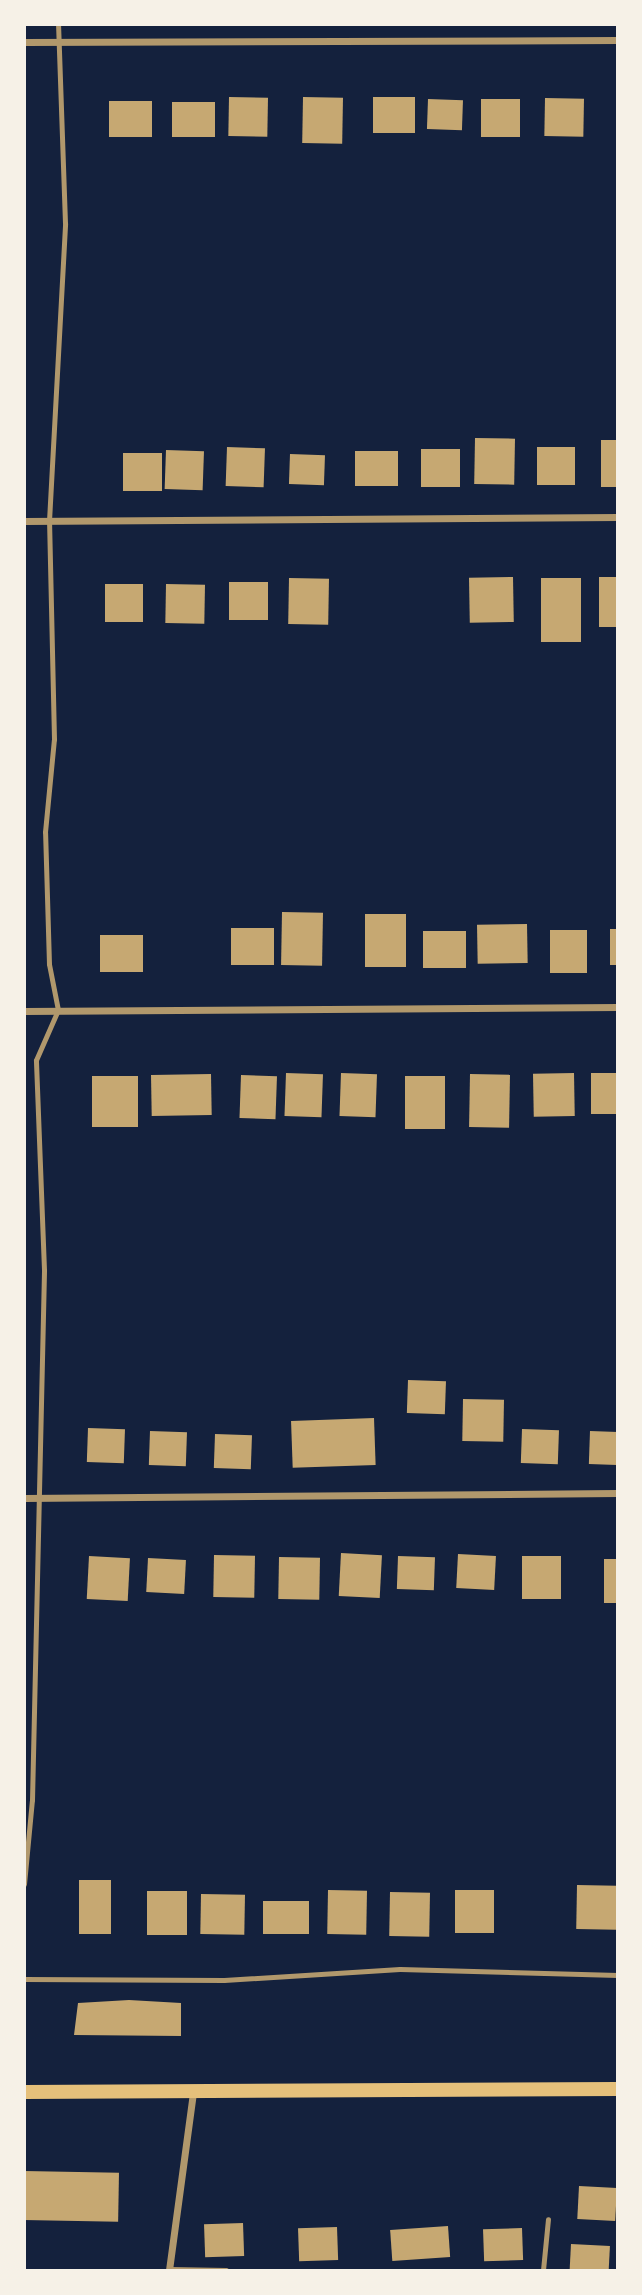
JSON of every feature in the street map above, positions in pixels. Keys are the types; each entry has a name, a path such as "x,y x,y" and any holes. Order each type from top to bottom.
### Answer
{"main road":[{"path":"24,2092 618,2089"}],"street":[{"path":"24,42 618,40"},
{"path":"24,521 618,517"},
{"path":"24,1011 618,1007"},
{"path":"24,1498 618,1493"},
{"path":"169,2270 193,2091"}],"lane":[{"path":"24,1884 32,1800 44,1270 36,1060 58,1010 49,964 45,832 54,738 49,521 65,223 58,24"},
{"path":"24,1979 223,1980 400,1969 618,1975"},
{"path":"543,2270 548,2219"},
{"path":"169,2270 226,2270"}],"building":[{"path":"229,97 268,98 267,137 228,136"},
{"path":"303,97 343,98 342,144 302,143"},
{"path":"373,97 415,97 415,133 373,133"},
{"path":"545,98 584,99 583,137 544,136"},
{"path":"428,99 463,100 462,130 427,129"},
{"path":"481,99 520,99 520,137 481,137"},
{"path":"109,101 152,101 152,137 109,137"},
{"path":"172,102 215,102 215,137 172,137"},
{"path":"475,438 515,439 514,485 474,484"},
{"path":"601,440 618,440 618,487 601,487"},
{"path":"227,447 265,448 264,487 226,486"},
{"path":"537,447 575,447 575,485 537,485"},
{"path":"421,449 460,449 460,487 421,487"},
{"path":"166,450 204,451 203,490 165,489"},
{"path":"355,451 398,451 398,486 355,486"},
{"path":"123,453 162,453 162,491 123,491"},
{"path":"290,454 325,455 324,485 289,484"},
{"path":"513,577 514,622 470,623 469,578"},
{"path":"599,577 618,577 618,627 599,627"},
{"path":"289,578 329,579 328,625 288,624"},
{"path":"541,578 581,578 581,642 541,642"},
{"path":"229,582 268,582 268,620 229,620"},
{"path":"105,584 143,584 143,622 105,622"},
{"path":"166,584 205,585 204,624 165,623"},
{"path":"282,912 323,913 322,966 281,965"},
{"path":"365,914 406,914 406,967 365,967"},
{"path":"527,924 528,963 478,964 477,925"},
{"path":"231,928 274,928 274,965 231,965"},
{"path":"610,929 618,929 618,965 610,965"},
{"path":"550,930 587,930 587,973 550,973"},
{"path":"423,931 466,931 466,968 423,968"},
{"path":"100,935 143,935 143,972 100,972"},
{"path":"286,1073 323,1074 321,1117 284,1116"},
{"path":"341,1073 377,1074 375,1117 339,1116"},
{"path":"574,1073 575,1116 534,1117 533,1074"},
{"path":"591,1073 618,1073 618,1114 591,1114"},
{"path":"211,1074 212,1115 152,1116 151,1075"},
{"path":"470,1074 510,1075 509,1128 469,1127"},
{"path":"241,1075 277,1076 275,1119 239,1118"},
{"path":"92,1076 138,1076 138,1127 92,1127"},
{"path":"405,1076 445,1076 445,1129 405,1129"},
{"path":"408,1380 446,1381 445,1414 407,1413"},
{"path":"463,1399 504,1400 503,1442 462,1441"},
{"path":"374,1418 376,1465 293,1468 291,1421"},
{"path":"88,1428 125,1429 124,1463 87,1462"},
{"path":"522,1429 559,1430 558,1464 521,1463"},
{"path":"150,1431 187,1432 186,1466 149,1465"},
{"path":"590,1431 618,1432 617,1465 589,1464"},
{"path":"215,1434 252,1435 251,1469 214,1468"},
{"path":"341,1553 382,1555 380,1598 339,1596"},
{"path":"458,1554 496,1556 494,1590 456,1588"},
{"path":"214,1555 255,1556 254,1598 213,1597"},
{"path":"89,1556 130,1558 128,1601 87,1599"},
{"path":"398,1556 435,1557 434,1590 397,1589"},
{"path":"522,1556 561,1556 561,1599 522,1599"},
{"path":"279,1557 320,1558 319,1600 278,1599"},
{"path":"148,1558 186,1560 184,1594 146,1592"},
{"path":"604,1559 618,1559 618,1603 604,1603"},
{"path":"79,1880 111,1880 111,1934 79,1934"},
{"path":"577,1885 617,1886 616,1930 576,1929"},
{"path":"328,1890 367,1891 366,1935 327,1934"},
{"path":"455,1890 494,1890 494,1933 455,1933"},
{"path":"147,1891 187,1891 187,1935 147,1935"},
{"path":"390,1892 430,1893 429,1937 389,1936"},
{"path":"201,1894 245,1895 244,1935 200,1934"},
{"path":"263,1901 309,1901 309,1934 263,1934"},
{"path":"129,2000 181,2003 181,2036 74,2035 78,2003"},
{"path":"24,2171 119,2173 118,2222 24,2220"},
{"path":"579,2186 617,2188 615,2221 577,2219"},
{"path":"243,2223 244,2256 205,2257 204,2224"},
{"path":"448,2226 450,2257 392,2261 390,2230"},
{"path":"337,2227 338,2260 299,2261 298,2228"},
{"path":"522,2228 523,2260 484,2261 483,2229"},
{"path":"571,2244 610,2246 609,2270 570,2270"}]}
